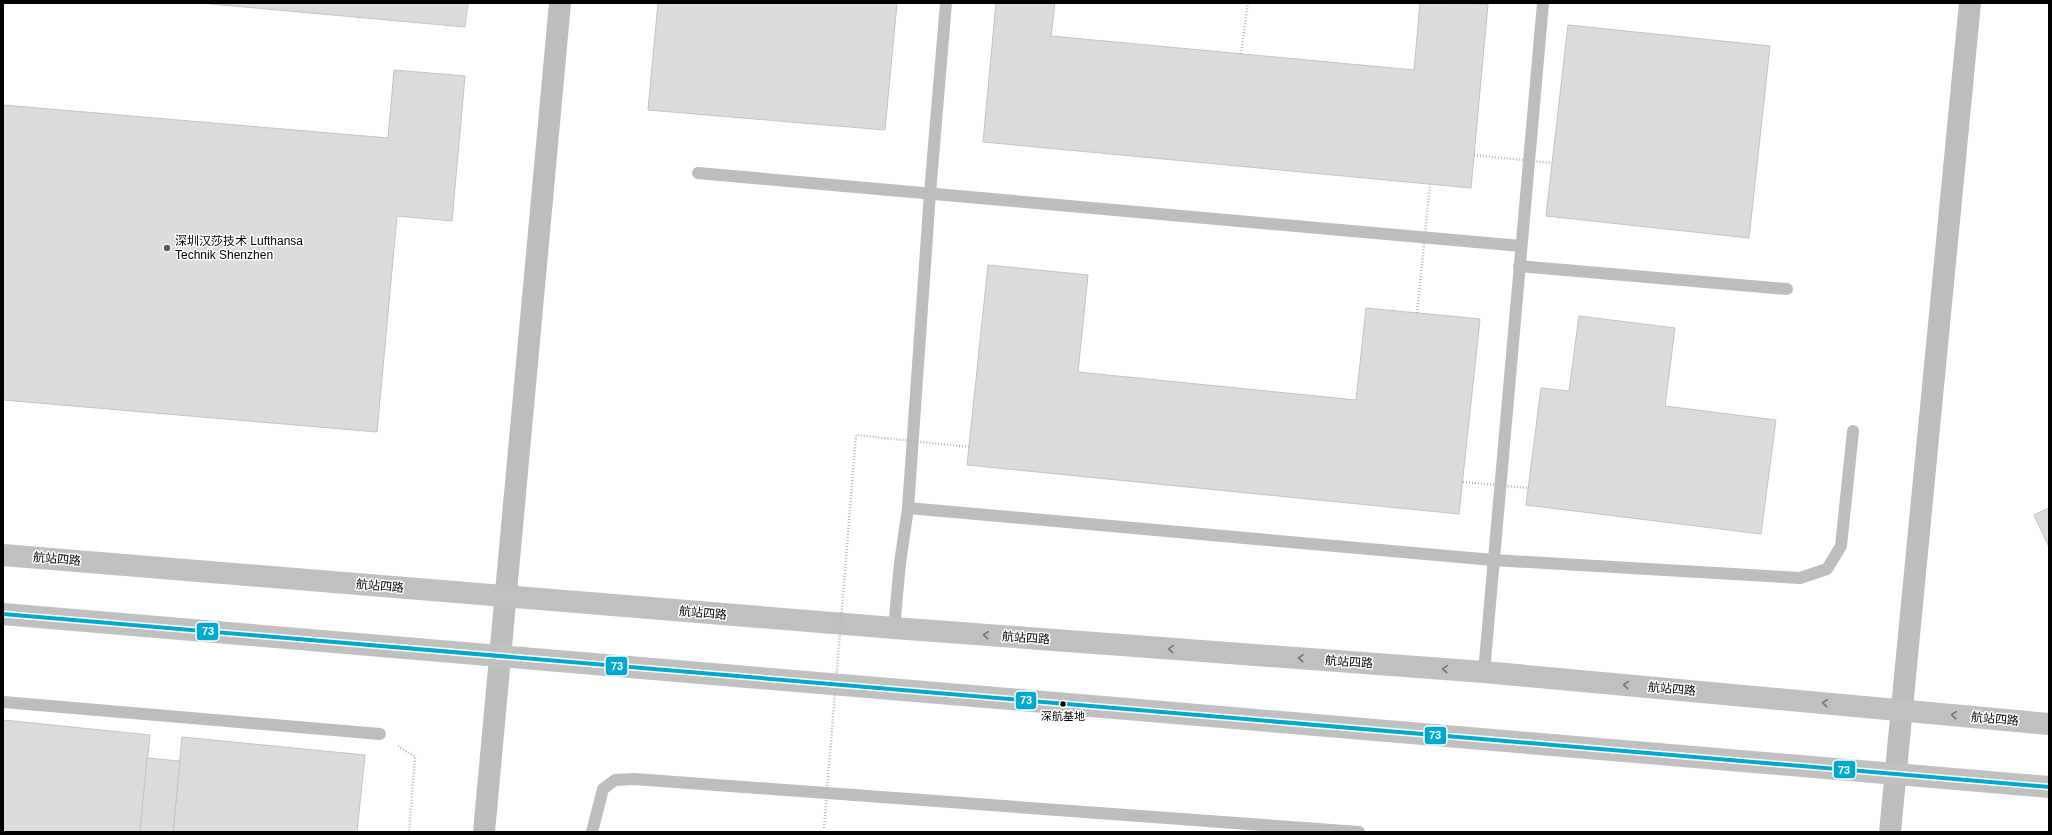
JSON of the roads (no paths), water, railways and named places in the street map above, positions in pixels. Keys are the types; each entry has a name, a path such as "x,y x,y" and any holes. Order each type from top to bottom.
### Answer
{"street":[{"path":"484,832 560,3"},
{"path":"1890,832 1970,3"},
{"name":"航站四路","path":"3,554 505,597 894,628 1484,672 2049,724"},
{"path":"3,614 2049,787"}],"lane":[{"path":"894,628 900,563 908,508 930,193 946,3"},
{"path":"1484,672 1543,3"},
{"path":"698,173 1521,246"},
{"path":"1519,266 1787,289"},
{"path":"908,508 1493,560 1800,578 1827,569 1841,546 1853,430"},
{"path":"3,702 380,734"},
{"path":"592,832 603,789 615,780 634,779 1311,830 1359,832"}],"place":[{"name":"深圳汉莎技术 Lufthansa Technik Shenzhen","path":"167,248"},
{"name":"深航基地","path":"1063,704"}]}
